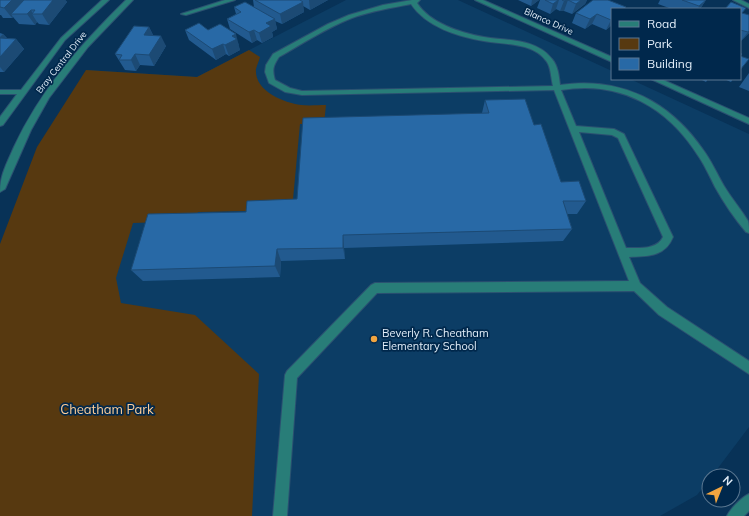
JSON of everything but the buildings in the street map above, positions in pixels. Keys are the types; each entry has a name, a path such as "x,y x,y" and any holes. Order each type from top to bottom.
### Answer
{"street":[{"name":"Bray Central Drive","path":"0,123 63,39 106,0"},
{"name":"Bray Central Drive","path":"0,189 24,137 45,97 87,42 130,0"},
{"path":"184,14 232,0"},
{"name":"Blanco Drive","path":"478,0 611,60"},
{"path":"736,0 749,6"},
{"path":"749,229 721,190 702,154 680,125 656,105 631,93 605,86 581,85 557,88 302,93 288,90 272,81 269,72 270,66 276,56 287,49 351,16 383,7 415,1 422,14 460,34 481,39 523,45 540,52 550,60 557,88 636,286 663,312 749,368"},
{"path":"657,80 749,121"},
{"path":"0,92 22,92"},
{"path":"573,129 614,132 621,136 668,237 667,243 660,249 622,253"},
{"path":"280,516 292,375 375,288 636,286"},
{"path":"734,516 749,501"}],"shaded area":[{"name":"Beverly R. Cheatham Elementary School","path":"346,0 458,0 611,71 611,80 632,80 749,134 749,427 718,468 701,468 701,490 697,495 660,516 0,516 86,70 197,77"}],"green space":[{"name":"Cheatham Park","path":"249,50 260,57 256,69 257,77 265,90 279,99 294,104 326,105 324,124 300,124 292,210 198,212 196,221 133,223 116,278 121,303 195,315 259,374 252,516 0,516 0,244 37,147 86,70 197,77"}],"place":[{"name":"Beverly R. Cheatham Elementary School","path":"374,339"}]}
